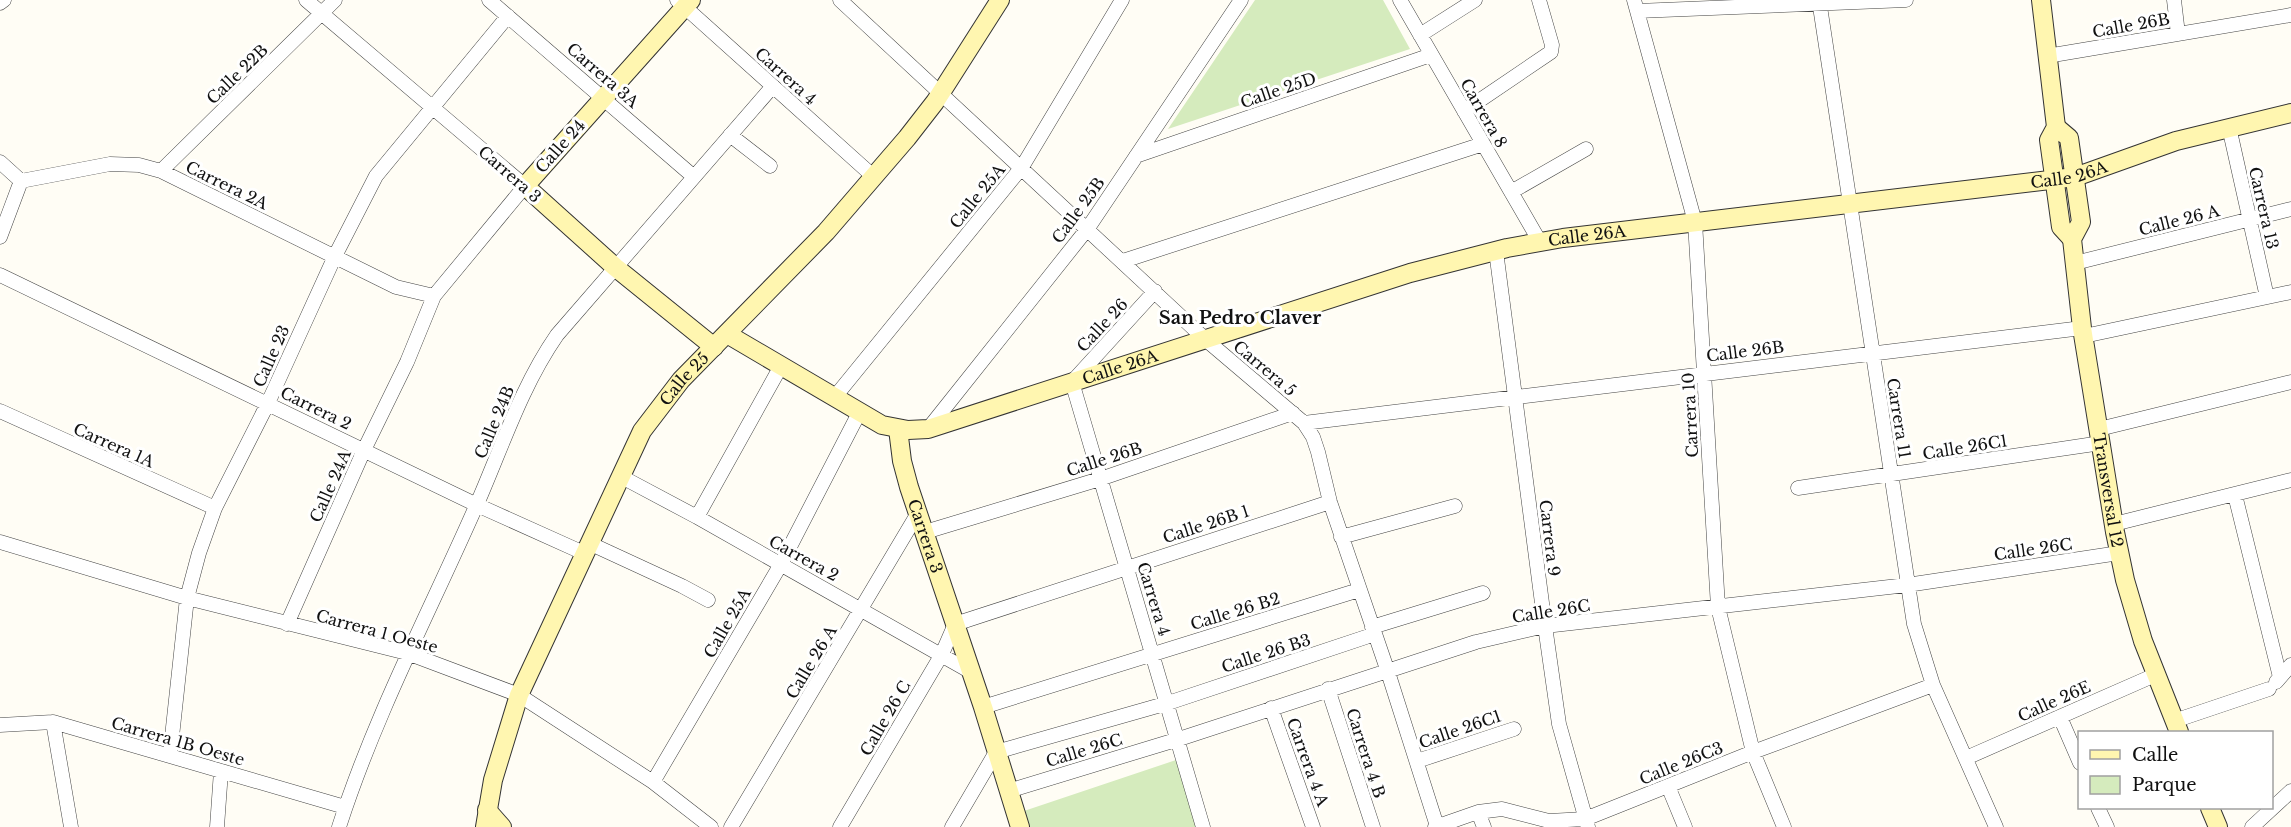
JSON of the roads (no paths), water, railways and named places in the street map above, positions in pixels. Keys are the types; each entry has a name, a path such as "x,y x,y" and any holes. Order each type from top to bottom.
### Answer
{"street":[{"name":"Carrera 3","path":"306,0 525,186 615,267 714,347"},
{"name":"Calle 22B","path":"161,171 335,0"},
{"name":"Carrera 3A","path":"489,0 694,177"},
{"name":"Carrera 5","path":"840,0 1206,339 1304,423 1318,452 1341,537 1387,669 1436,827"},
{"name":"Calle 25","path":"486,818 493,780 519,695 642,431 654,412 681,380 826,232 874,177 941,92 1000,0"},
{"name":"Calle 25A","path":"834,398 1022,167 1122,0"},
{"name":"Calle 25B","path":"928,429 1088,228 1241,0"},
{"name":"Carrera 8","path":"1400,0 1540,242"},
{"path":"1420,35 1475,0"},
{"path":"1464,111 1551,52 1552,45 1539,0"},
{"path":"1635,6 1906,0"},
{"name":"Transversal 12","path":"2041,0 2056,127 2049,140 2054,180 2061,227 2072,239 2083,332 2119,553 2132,604 2155,675 2176,727"},
{"path":"2174,0 2178,34"},
{"name":"Carrera 4","path":"684,2 772,86 874,177"},
{"name":"Calle 24","path":"434,296 525,186 604,98 684,2"},
{"name":"Carrera 11","path":"1819,2 1914,624 1933,685 1996,827"},
{"name":"Carrera 10","path":"1635,6 1695,222 1718,607 1753,752 1784,827"},
{"name":"Calle 26B","path":"2047,56 2291,15"},
{"name":"Calle 23","path":"170,754 187,598 199,553 215,508 268,403 335,256 375,176 508,16"},
{"name":"Calle 25D","path":"1136,156 1431,55"},
{"name":"Calle 24B","path":"339,827 407,653 477,505 529,381 542,357 615,267 772,86"},
{"name":"Calle 26A","path":"898,429 928,429 1410,273 1496,251 1540,242 1695,222 2075,177 2176,141 2291,113"},
{"name":"Transversal 12","path":"2056,127 2069,138 2075,177 2081,222 2072,239"},
{"name":"Carrera 13","path":"2229,127 2267,297"},
{"path":"730,135 770,166"},
{"path":"1123,261 1483,144"},
{"path":"1511,192 1586,149"},
{"path":"0,162 21,180 0,237"},
{"name":"Carrera 2A","path":"21,180 111,164 139,165 161,171 396,287 434,296"},
{"name":"Calle 26 A","path":"2075,262 2291,209"},
{"name":"Carrera 9","path":"1496,251 1559,724 1586,823"},
{"name":"Carrera 2","path":"0,275 477,505 682,586 708,600"},
{"name":"Calle 26","path":"1072,382 1155,291"},
{"name":"Calle 26B","path":"1304,423 1872,352 2083,332 2291,292"},
{"name":"Calle 24A","path":"287,624 364,450 407,362 434,296"},
{"path":"728,333 860,413 882,425 898,429"},
{"path":"697,517 781,366"},
{"name":"Carrera 4","path":"1072,382 1179,739 1203,827"},
{"path":"2100,436 2291,382"},
{"name":"Carrera 1A","path":"0,411 215,508"},
{"name":"Calle 25A","path":"653,783 780,564 860,413"},
{"name":"Calle 26B","path":"925,532 1100,479 1293,413"},
{"name":"Carrera 3","path":"898,429 902,461 1020,827"},
{"name":"Calle 26C1","path":"1798,488 1891,476 2100,436"},
{"name":"Carrera 2","path":"620,476 971,672"},
{"path":"2114,524 2291,480"},
{"path":"2235,495 2280,677"},
{"name":"Calle 26B 1","path":"955,624 1330,502"},
{"path":"1341,537 1455,506"},
{"name":"Calle 26 A","path":"731,827 918,513"},
{"name":"Carrera 1 Oeste","path":"0,542 187,598 407,653 519,695 653,783 711,827"},
{"name":"Calle 26C","path":"1008,791 1179,739 1387,669 1476,642 1545,626 1907,585 2119,553"},
{"name":"Calle 26 B2","path":"983,707 1359,590"},
{"name":"Calle 26 B3","path":"1168,703 1483,593"},
{"name":"Calle 26 C","path":"840,827 942,654 955,624"},
{"path":"2257,700 2291,664"},
{"name":"Calle 26E","path":"1966,758 2155,675"},
{"name":"Calle 26C3","path":"1436,827 1478,813 1502,809 1549,820 1586,823 1668,786 1753,752 1933,685"},
{"name":"Carrera 4 B","path":"1328,689 1373,827"},
{"path":"2176,727 2269,689"},
{"path":"952,827 996,752 1168,703"},
{"name":"Carrera 4 A","path":"1271,708 1313,827"},
{"path":"2060,717 2078,761"},
{"path":"53,722 71,827"},
{"name":"Carrera 1B Oeste","path":"0,725 53,722 170,754 345,807"},
{"name":"Calle 26C1","path":"1417,761 1514,729"},
{"path":"217,827 221,771"},
{"path":"1668,786 1685,827"},
{"path":"2273,808 2291,791"},
{"path":"2099,809 2107,827"},
{"path":"2211,809 2218,827"},
{"path":"2252,827 2272,809"},
{"path":"1478,813 1484,827"},
{"path":"486,818 502,827"}],"district":[{"name":"San Pedro Claver","path":"1240,318"}]}
